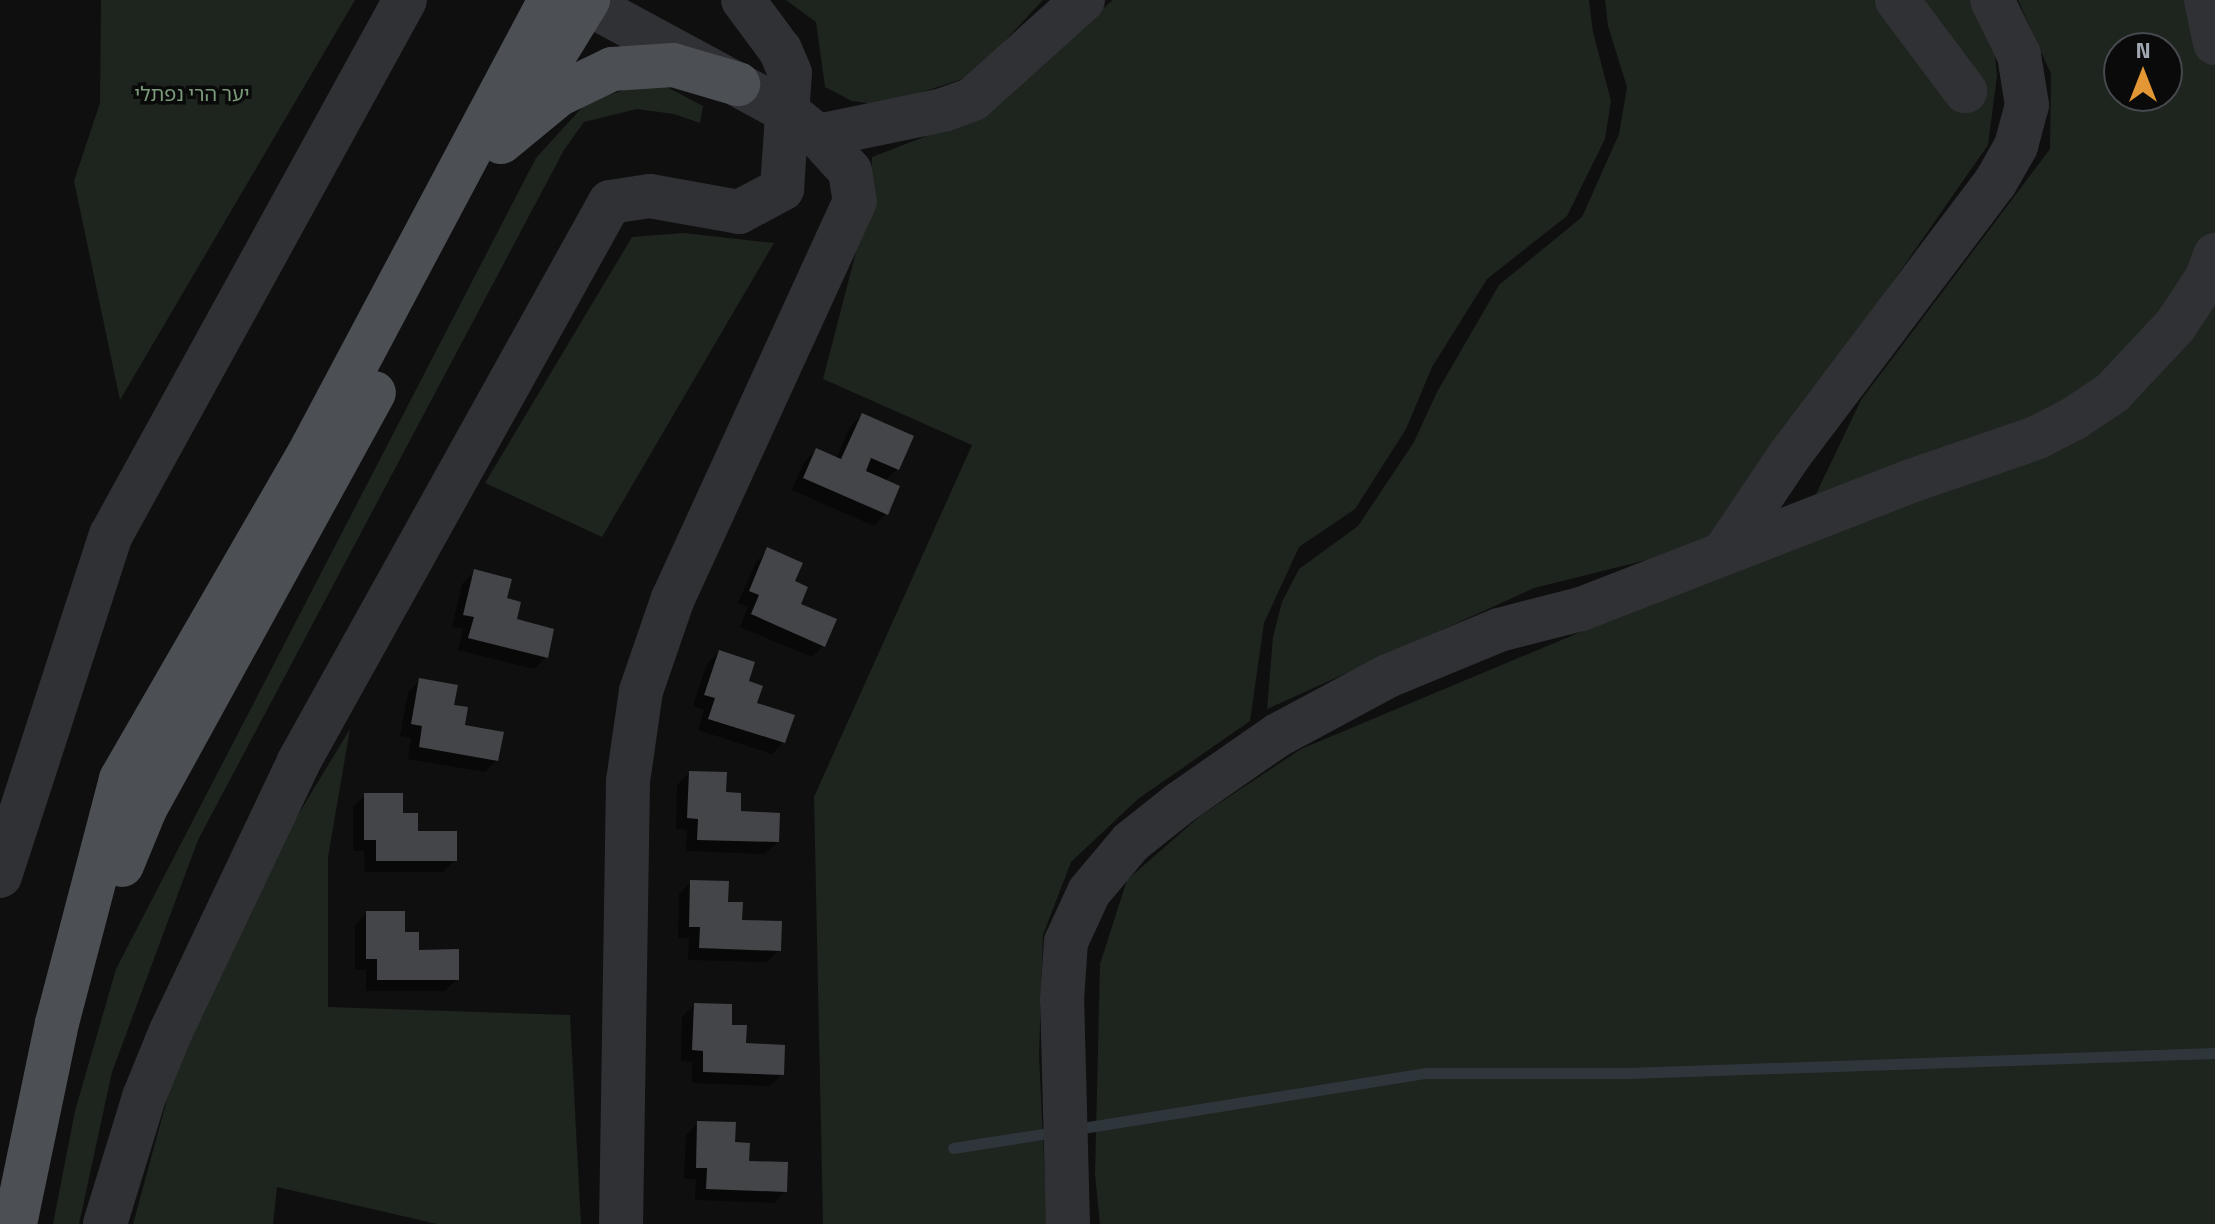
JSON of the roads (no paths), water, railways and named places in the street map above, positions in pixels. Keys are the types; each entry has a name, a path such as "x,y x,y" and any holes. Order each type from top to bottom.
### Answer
{"main road":[{"path":"57,1023 145,809 342,456 576,1"},
{"path":"15,1224 57,1023 121,779 576,1"},
{"path":"501,142 558,95 612,69 673,65 738,84"}],"street":[{"path":"0,876 111,535 405,0"},
{"path":"105,1224 144,1097 171,1031 298,763 610,202 650,196 739,212 782,189 803,124 790,73 780,50 743,0"},
{"path":"803,124 943,110 973,99 1083,0"},
{"path":"1897,0 1965,91"},
{"path":"1723,554 1789,456 1995,183 2016,146 2027,105 2019,55 1992,0"},
{"path":"2206,0 2215,43"},
{"path":"576,1 738,84 803,124 850,171 855,201 673,598 641,691 628,781 621,1224"},
{"path":"1068,1224 1062,1000 1066,942 1089,892 1131,842 1278,735 1388,676 1499,630 1581,609 2036,438 2073,419 2112,393 2175,326 2206,279 2215,255"}],"waterway":[{"path":"1076,1129 1425,1073 1628,1073 2215,1053"},
{"path":"953,1148 1055,1132"}],"park label":[{"name":"יער הרי נפתלי","path":"192,93"}]}
